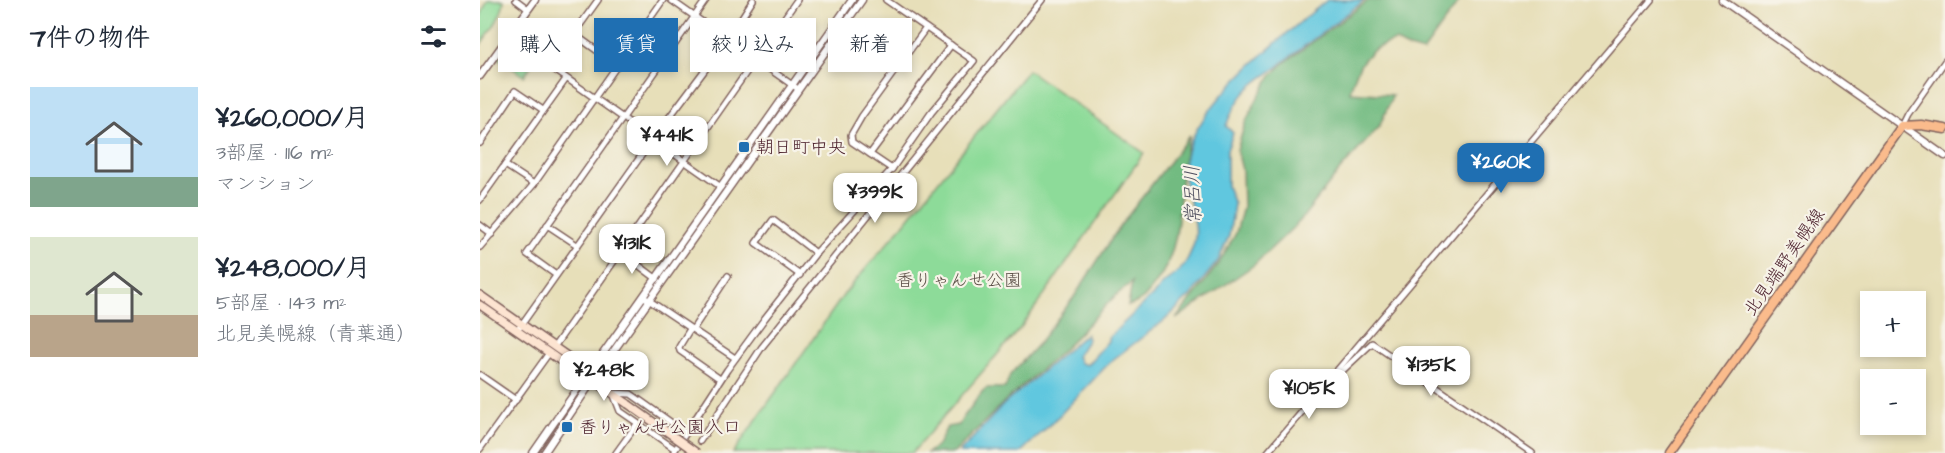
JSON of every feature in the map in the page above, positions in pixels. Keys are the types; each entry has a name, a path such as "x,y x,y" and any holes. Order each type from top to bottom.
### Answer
{"main road":[{"path":"1902,126 1921,125 1945,129"},
{"name":"北見端野美幌線","path":"1670,453 1902,126"},
{"path":"480,296 519,327 697,453"},
{"path":"480,305 519,327"}],"street":[{"path":"516,0 528,9"},
{"path":"522,18 535,0"},
{"path":"582,23 598,0"},
{"path":"651,18 663,0"},
{"path":"671,0 697,18"},
{"path":"556,275 527,254 706,0"},
{"path":"741,18 753,0"},
{"path":"784,18 797,0"},
{"path":"533,453 647,299 795,87 852,0"},
{"path":"647,299 657,279 721,187 862,0"},
{"path":"686,433 631,394 613,393 620,411 674,451 686,433 720,379 735,358 816,253 892,169 931,113 974,61 886,0"},
{"path":"700,441 762,347 1042,0"},
{"path":"1267,453 1650,0"},
{"path":"1722,0 1945,156"},
{"path":"892,169 852,142 851,135 862,116 926,28"},
{"path":"870,154 951,45"},
{"path":"480,76 498,51"},
{"path":"1902,126 1945,61"},
{"path":"557,72 721,187"},
{"path":"480,247 534,184 613,72"},
{"path":"519,327 703,72"},
{"path":"481,445 552,350 747,72"},
{"path":"774,72 795,87"},
{"path":"480,200 566,79"},
{"path":"480,143 515,91 543,110"},
{"path":"505,165 534,184"},
{"path":"800,275 756,243 773,220 816,253"},
{"path":"480,225 492,234"},
{"path":"548,225 577,245"},
{"path":"621,252 657,279"},
{"path":"720,379 680,351 679,347 728,276"},
{"path":"647,299 735,358"},
{"path":"1335,374 1341,372 1372,343 1532,453"},
{"path":"480,375 516,400"},
{"path":"544,453 590,377"},
{"path":"616,453 638,424"}],"green space":[{"path":"488,0 504,0 498,18 480,45 480,17"},
{"path":"1369,0 1460,0 1423,52 1405,47 1396,41 1378,48 1365,59 1356,73 1350,92 1393,95 1379,127 1340,170 1300,221 1254,265 1176,319 1219,263 1236,233 1243,207 1242,170 1237,150 1245,123 1258,97 1271,76 1283,64"},
{"name":"香りゃんせ公園","path":"1028,70 1144,153 1022,326 912,453 733,453 845,293"},
{"path":"1190,135 1182,173 1177,230 1173,248 1166,266 1147,295 1128,306 1132,282 1114,297 1061,352 1003,403 954,453 927,453 938,445 947,427 959,425 982,391 987,388 1005,388 1010,375 1039,343 1074,297 1120,226"}],"water":[{"name":"常呂川","path":"1327,0 1365,0 1250,87 1228,120 1226,126 1233,133 1227,150 1227,186 1234,204 1229,236 1218,261 1191,295 1165,320 1111,361 1020,453 959,453 1003,405 1086,334 1088,339 1077,356 1080,363 1087,365 1108,341 1108,338 1163,283 1182,268 1191,251 1195,234 1184,177 1189,145 1202,121 1219,98 1264,53"}],"place":[{"name":"朝日町中央","path":"744,147"},
{"name":"香りゃんせ公園入口","path":"567,427"}]}
